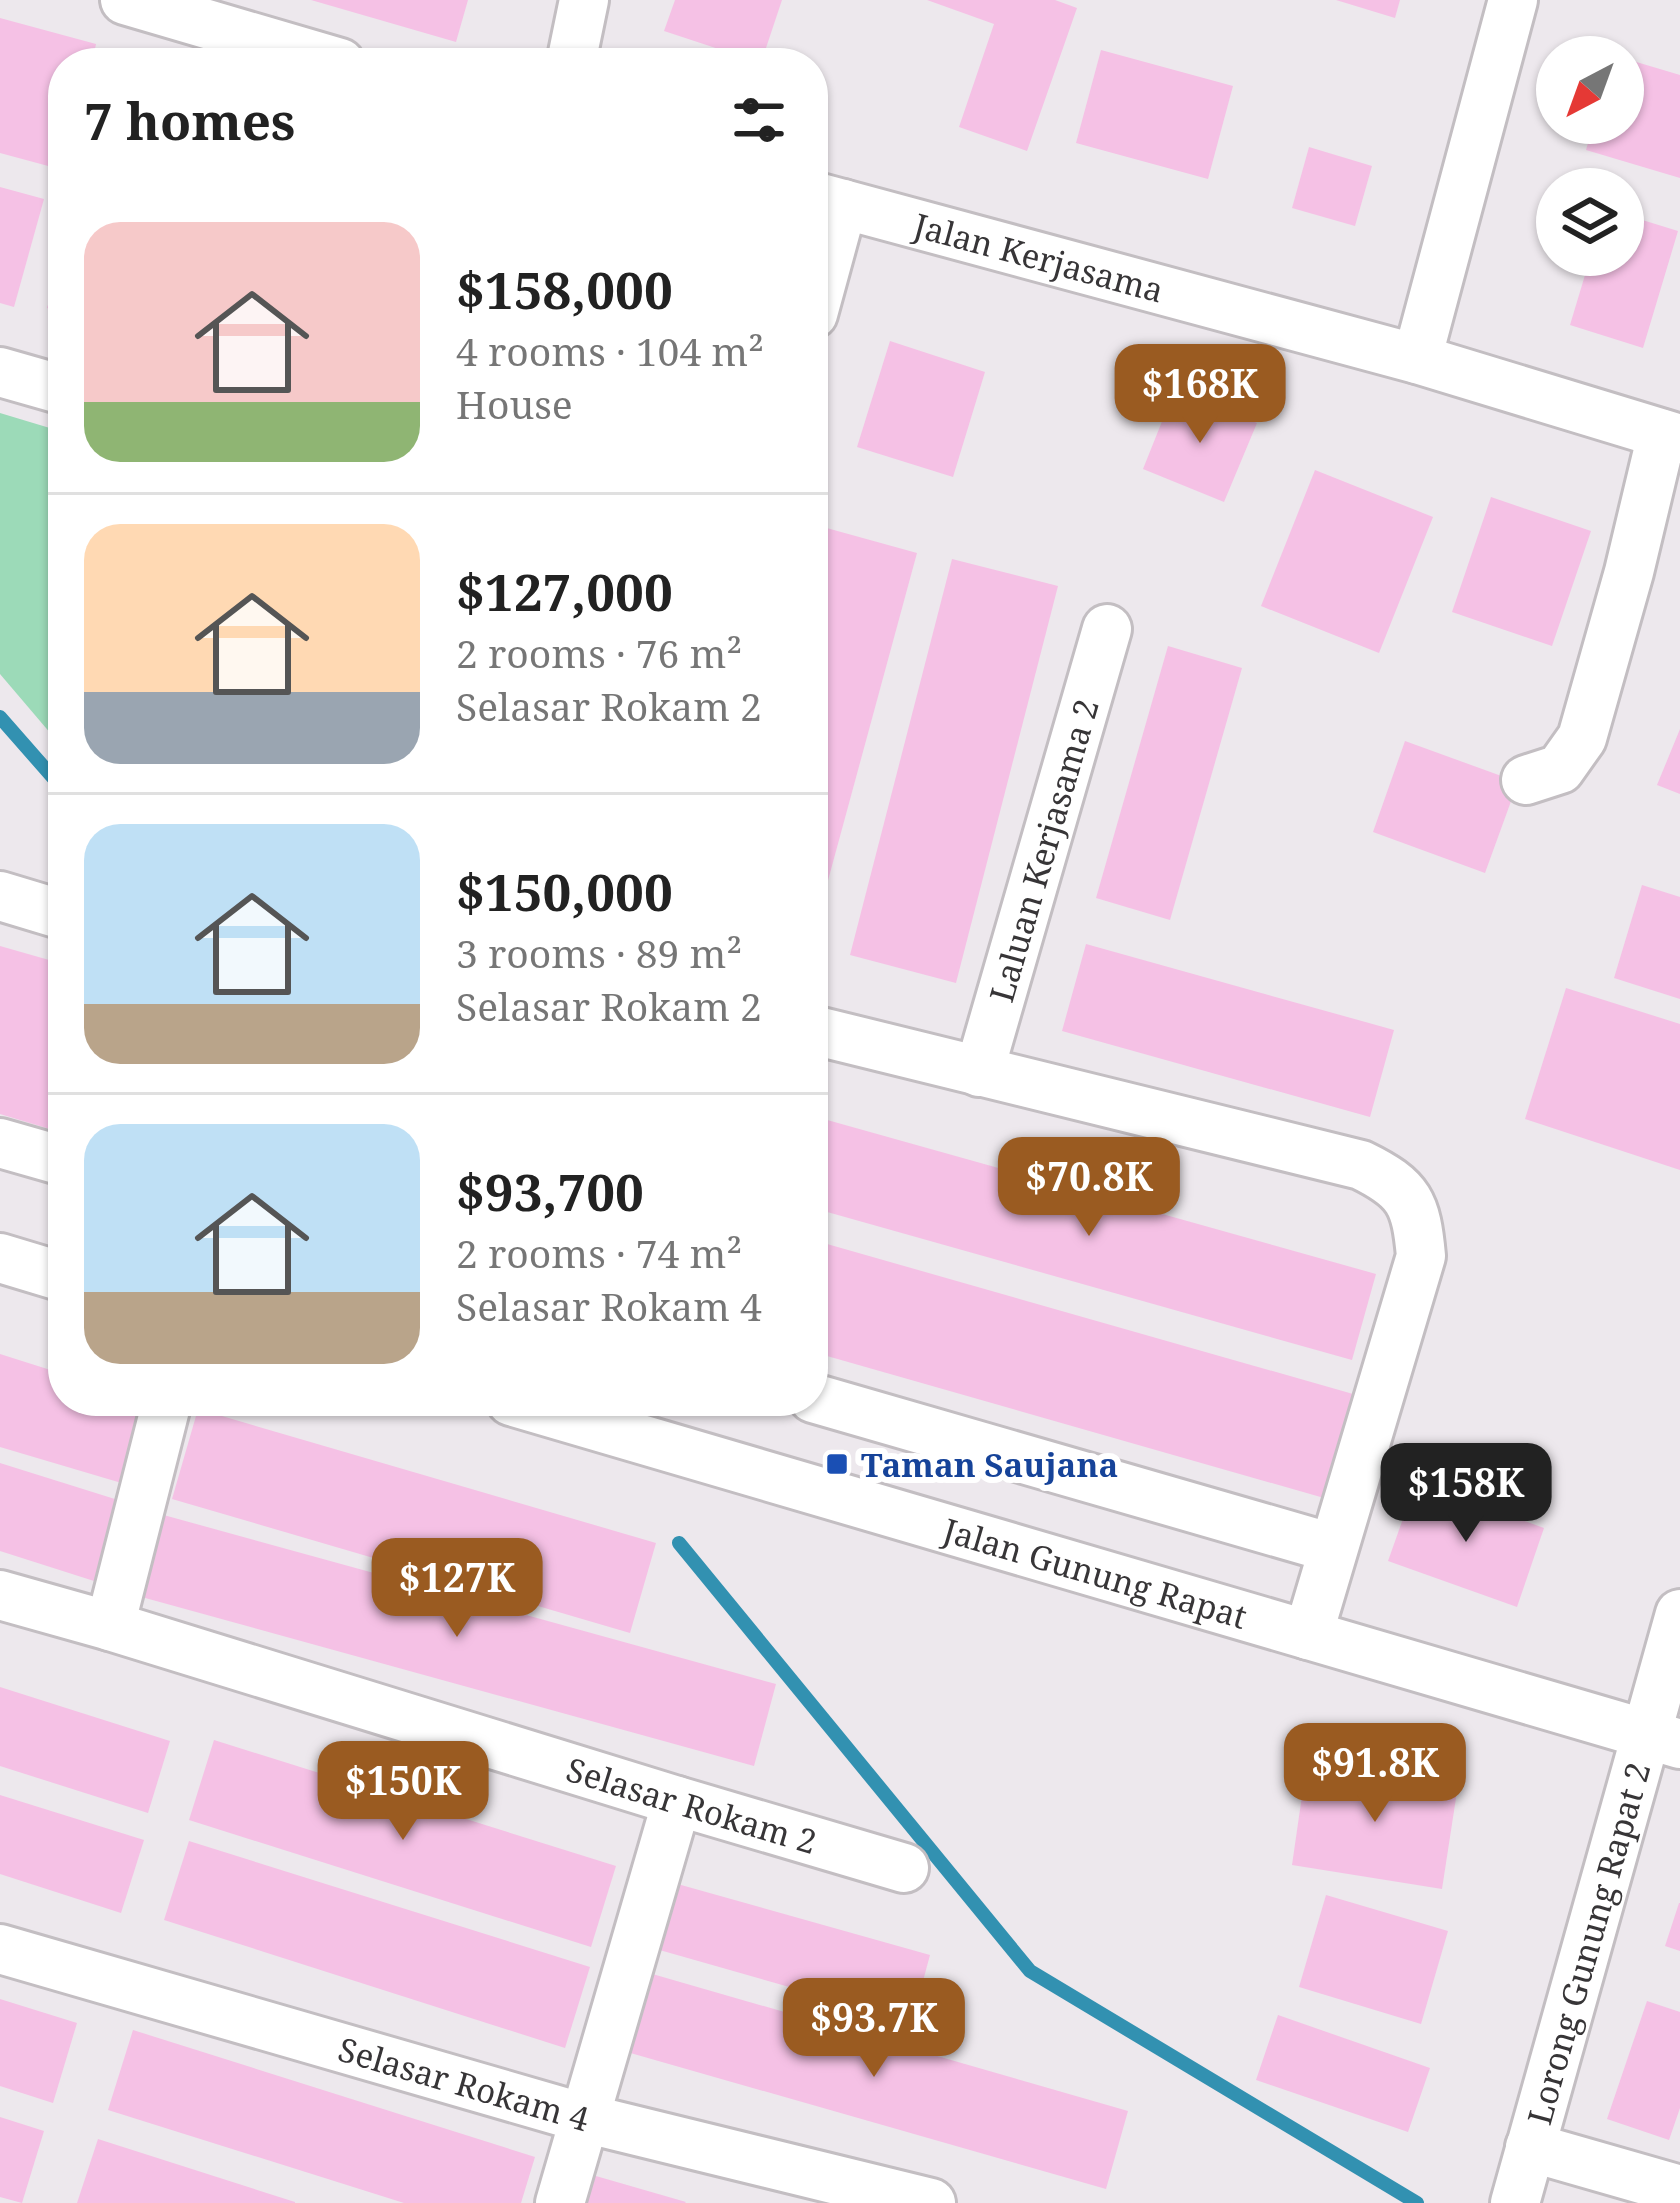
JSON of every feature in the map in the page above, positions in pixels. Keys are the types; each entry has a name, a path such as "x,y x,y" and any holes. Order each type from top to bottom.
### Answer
{"street":[{"path":"125,0 289,48"},
{"path":"574,48 584,0"},
{"path":"1417,359 1513,0"},
{"name":"Jalan Kerjasama","path":"828,200 1417,359 1671,436"},
{"path":"0,372 48,386"},
{"path":"1526,780 1561,769 1582,738 1671,436"},
{"name":"Laluan Kerjasama 2","path":"979,1072 1107,628"},
{"path":"0,896 48,910"},
{"path":"828,1034 1361,1165 1387,1178 1410,1200 1421,1256 1308,1635"},
{"path":"0,1143 48,1157"},
{"path":"0,1258 48,1272"},
{"path":"828,1402 1332,1548"},
{"path":"110,1626 163,1416"},
{"name":"Jalan Gunung Rapat","path":"565,1416 1663,1739"},
{"name":"Selasar Rokam 2","path":"0,1595 904,1868"},
{"name":"Lorong Gunung Rapat 2","path":"1514,2203 1663,1739 1680,1614"},
{"path":"560,2203 677,1801"},
{"name":"Selasar Rokam 4","path":"0,1949 584,2118 931,2203"},
{"path":"1530,2146 1680,2190"}],"green space":[{"path":"0,413 48,427 48,730 0,674"}],"building":[{"path":"311,0 468,0 456,42"},
{"path":"675,0 782,0 766,48 716,48 664,31"},
{"path":"927,0 1055,0 1077,8 1027,151 959,127 994,24"},
{"path":"1336,0 1400,0 1395,18"},
{"path":"0,18 96,44 95,48 48,48 48,166 0,153"},
{"path":"1101,50 1233,86 1208,179 1076,143"},
{"path":"1644,64 1680,75 1680,178 1586,150 1588,144 1644,144"},
{"path":"1309,147 1372,166 1355,226 1292,208"},
{"path":"0,187 44,199 14,307 0,303"},
{"path":"1644,220 1678,231 1643,348 1570,325 1585,276 1644,276"},
{"path":"890,341 985,372 953,477 857,447"},
{"path":"1175,389 1257,423 1224,502 1143,469"},
{"path":"1315,470 1433,517 1379,653 1261,606"},
{"path":"1491,497 1591,531 1552,646 1452,612"},
{"path":"828,528 917,553 828,880"},
{"path":"952,559 1058,586 956,983 850,955"},
{"path":"1168,646 1242,668 1170,920 1096,898"},
{"path":"1680,729 1680,794 1657,785"},
{"path":"1405,741 1518,782 1485,873 1373,832"},
{"path":"1642,885 1680,897 1680,999 1614,978"},
{"path":"1086,944 1394,1030 1370,1117 1062,1031"},
{"path":"0,946 48,960 48,1128 0,1114"},
{"path":"1566,988 1680,1024 1680,1170 1525,1119"},
{"path":"828,1120 1376,1274 1352,1360 828,1212"},
{"path":"828,1244 1367,1398 1338,1502 828,1356"},
{"path":"0,1354 48,1369 48,1416 153,1416 135,1487 0,1447"},
{"path":"196,1416 222,1416 656,1543 630,1633 172,1499"},
{"path":"0,1463 118,1500 94,1581 0,1551"},
{"path":"1416,1482 1544,1528 1517,1607 1388,1561"},
{"path":"160,1514 776,1684 754,1766 138,1596"},
{"path":"0,1687 170,1741 148,1813 0,1766"},
{"path":"214,1740 616,1866 591,1947 189,1820"},
{"path":"1307,1761 1458,1785 1442,1889 1292,1865"},
{"path":"0,1795 144,1840 121,1913 0,1874"},
{"path":"189,1841 590,1967 565,2048 164,1920"},
{"path":"674,1883 930,1955 912,2022 656,1949"},
{"path":"1326,1895 1448,1931 1421,2024 1299,1987"},
{"path":"1680,1903 1680,1951 1665,1946"},
{"path":"642,1971 1128,2111 1106,2189 620,2050"},
{"path":"0,1999 77,2023 53,2103 0,2086"},
{"path":"1647,2001 1680,2012 1680,2108 1669,2140 1607,2119"},
{"path":"1278,2015 1430,2068 1408,2132 1256,2080"},
{"path":"133,2030 535,2157 521,2203 404,2203 108,2110"},
{"path":"0,2117 44,2131 22,2203 0,2197"},
{"path":"98,2139 295,2202 295,2203 77,2203"},
{"path":"589,2174 686,2202 581,2203"}],"waterway":[{"path":"0,717 48,772"},
{"path":"679,1543 1030,1971 1417,2203"}],"place":[{"name":"Taman Saujana","path":"837,1464"}]}
